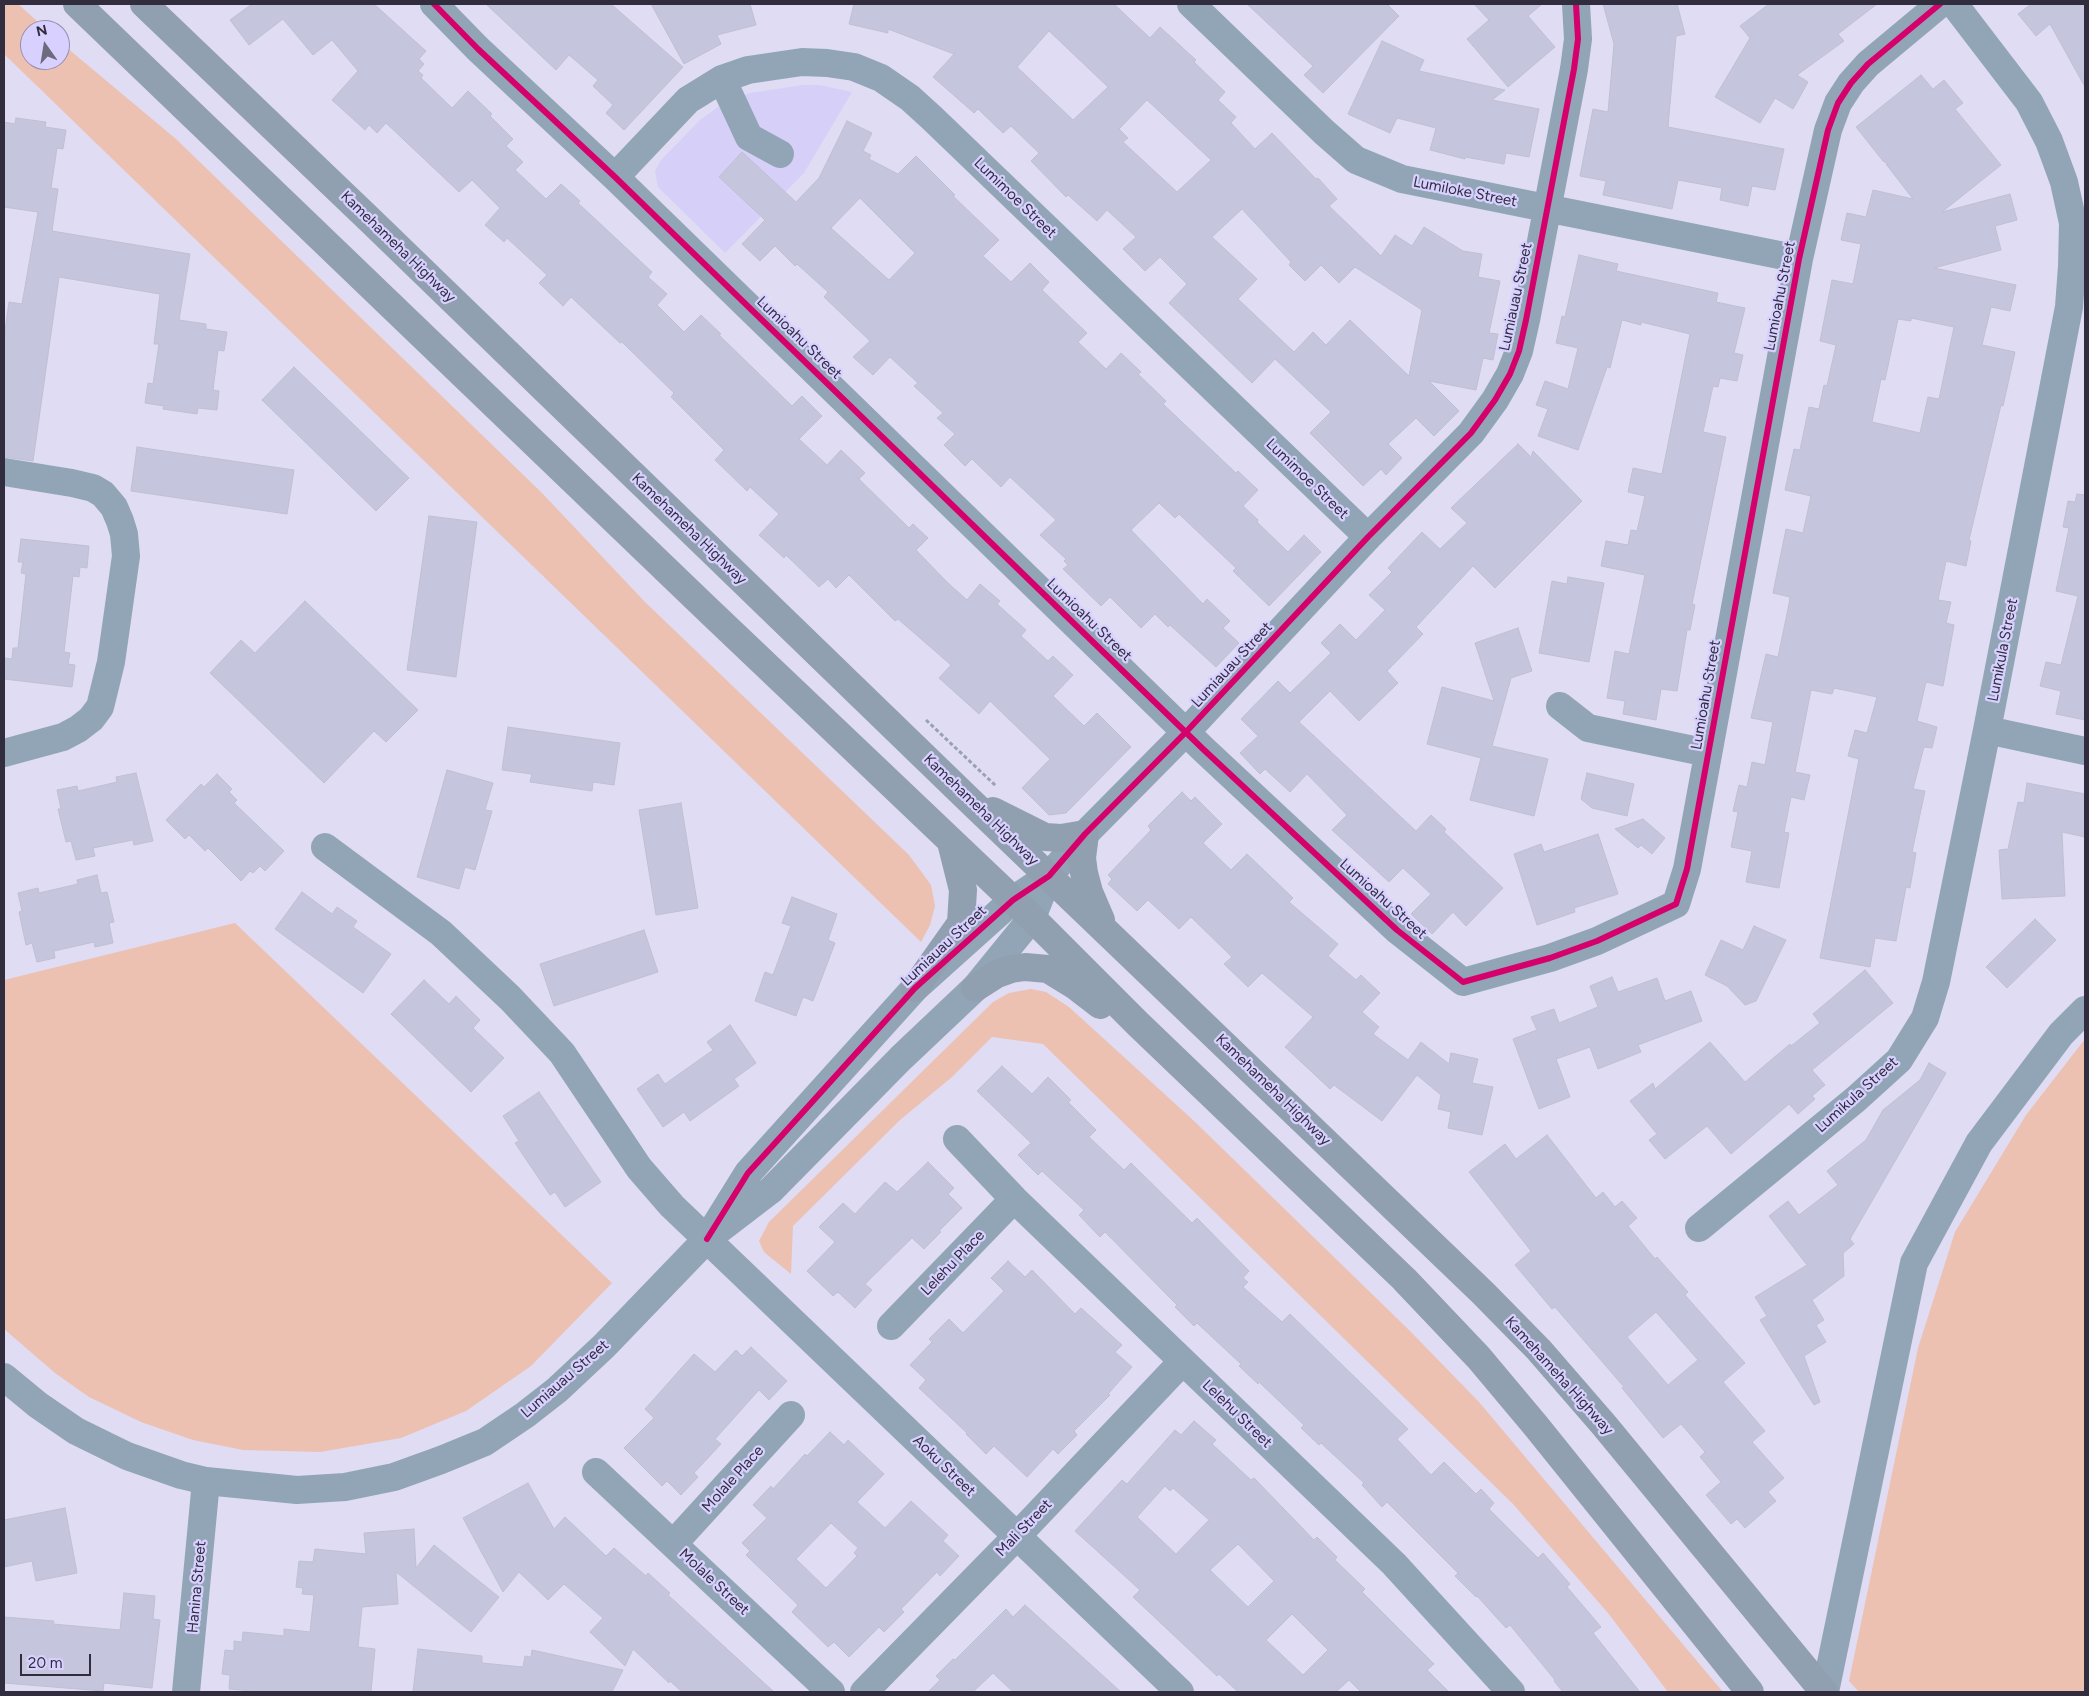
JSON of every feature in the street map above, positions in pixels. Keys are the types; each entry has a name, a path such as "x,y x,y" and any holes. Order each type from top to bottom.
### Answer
{"main road":[{"path":"77,4 1022,909 1138,1024 1404,1279 1479,1358 1536,1426 1748,1690"},
{"name":"Kamehameha Highway","path":"144,4 371,220 967,798 1483,1293 1539,1350 1604,1425 1825,1692"},
{"path":"967,798 1045,837 1061,838 1084,834 1082,858 1084,873 1089,892 1104,928"},
{"path":"915,988 961,923 963,890 951,842"},
{"path":"975,988 997,974 1011,969 1025,967 1048,969 1074,985 1105,1009 1138,1024"}],"street":[{"name":"Lumioahu Street","path":"434,4 478,49 616,177 1186,732 1397,930 1463,982 1507,971 1569,951 1632,926 1676,904 1687,869 1799,259 1828,130 1838,103 1851,83 1868,64 1940,4"},
{"name":"Lumiloke Street","path":"1191,4 1324,132 1356,160 1402,179 1799,259"},
{"name":"Lumiauau Street","path":"4,1377 38,1405 76,1430 127,1456 181,1475 206,1481 296,1490 345,1488 394,1477 441,1460 485,1442 525,1415 557,1390 604,1346 707,1239 771,1190 901,1058 975,988 1022,909 1084,834 1186,732 1368,537 1471,433 1495,400 1510,374 1519,351 1548,208 1578,39 1576,4"},
{"name":"Lumikula Street","path":"1699,1228 1864,1093 1899,1060 1924,1018 1936,982 1987,730 2068,308 2072,266 2073,223 2064,182 2049,141 2029,102 1954,4"},
{"name":"Lumimoe Street","path":"616,177 688,100 722,79 748,70 777,64 802,62 827,62 854,67 881,78 910,98 1368,537"},
{"path":"722,79 749,137 780,154"},
{"path":"4,472 72,483 93,488 103,494 114,507 120,521 124,534 126,556 112,662 100,707 85,724 63,737 4,753"},
{"path":"1560,706 1588,728 1708,753"},
{"path":"1987,730 2085,750"},
{"name":"Aoku Street","path":"325,847 440,933 510,998 562,1052 653,1186 1180,1692"},
{"name":"Lumiauau Street","path":"707,1239 748,1173 915,988 1022,909"},
{"path":"1825,1692 1914,1263 1979,1143 2061,1034 2085,1010"},
{"name":"Lelehu Street","path":"957,1139 1014,1199 1394,1564 1512,1692"},
{"name":"Lelehu Place","path":"891,1326 1014,1199"},
{"name":"Mali Street","path":"864,1692 1017,1536 1182,1362"},
{"name":"Molale Place","path":"674,1543 791,1415"},
{"name":"Molale Street","path":"596,1472 831,1692"},
{"name":"Hanina Street","path":"186,1692 206,1481"}],"path":[{"path":"924,717 999,789"}],"shaded area":[{"path":"4,4 18,4 36,20 20,20 20,69 4,54"},
{"path":"70,50 176,139 542,493 645,602 909,855 931,885 935,906 930,925 921,942 21,70 70,70"},
{"path":"803,85 819,85 852,92 804,173 725,253 658,187 655,171 661,160 700,120 718,107 750,93"},
{"path":"235,923 612,1283 531,1366 466,1411 401,1438 320,1452 243,1450 193,1440 141,1422 89,1397 55,1373 4,1329 4,980"},
{"path":"1031,989 1046,992 1069,1007 1193,1120 1409,1330 1479,1402 1723,1692 1668,1692 1608,1613 1513,1504 1043,1044 992,1037 952,1077 900,1120 793,1226 791,1274 764,1252 759,1241 769,1222 993,1002 1009,993"},
{"path":"2085,1039 2085,1692 1859,1692 1849,1681 1918,1348 1955,1232 2026,1115"}],"building":[{"path":"252,4 374,4 426,51 419,59 424,64 418,71 423,75 421,78 452,108 468,91 492,114 490,116 513,139 506,146 523,162 515,170 546,199 561,184 580,201 578,203 652,272 648,277 667,294 657,305 684,332 701,315 792,406 802,396 822,416 799,439 827,465 841,450 865,473 859,479 909,528 913,524 928,538 916,550 948,583 967,600 980,584 1000,601 997,604 1026,630 1021,636 1048,661 1053,656 1073,675 1053,696 1084,726 1097,713 1131,747 1066,813 1049,815 1022,788 1050,759 990,701 979,714 939,678 951,665 898,619 895,621 849,575 836,588 828,579 819,587 786,555 784,558 759,535 779,514 750,487 747,491 715,460 724,450 671,397 674,393 622,342 620,343 571,297 563,306 539,283 547,275 507,238 504,242 485,225 500,208 472,180 459,192 386,123 377,133 369,125 365,130 332,100 358,71 332,40 313,55 283,19 249,45 230,20"},
{"path":"486,4 611,4 683,67 624,130 606,113 613,105 593,86 598,80 569,55 556,70"},
{"path":"651,4 750,4 756,25 717,35 721,44 684,64"},
{"path":"854,4 1114,4 1150,38 1160,27 1196,60 1194,62 1225,92 1218,100 1236,117 1231,123 1255,149 1272,133 1337,199 1329,206 1381,256 1395,235 1412,246 1424,227 1463,251 1482,254 1478,277 1500,281 1489,333 1498,334 1493,360 1483,358 1476,390 1429,381 1459,411 1434,436 1416,418 1388,444 1402,458 1386,475 1381,469 1363,486 1310,433 1331,412 1275,359 1252,383 1169,303 1187,284 1160,257 1145,271 1123,249 1136,237 1107,210 1097,221 1068,195 1066,197 1031,161 1039,153 1011,126 1003,133 978,109 974,113 933,77 954,54 888,29 888,33 849,24","holes":["1049,31 1108,87 1073,120 1017,67","1147,100 1211,160 1177,192 1123,142 1128,138 1119,129","1242,209 1291,262 1289,265 1305,281 1321,265 1339,283 1355,267 1422,310 1409,376 1350,320 1326,345 1313,332 1294,352 1238,299 1257,279 1212,237"]},
{"path":"1247,4 1387,4 1399,16 1323,93 1304,75 1313,66"},
{"path":"1474,4 1542,4 1528,16 1555,47 1508,87 1467,39 1489,20"},
{"path":"1603,4 1677,4 1685,34 1676,36 1668,127 1784,149 1775,190 1752,186 1748,206 1720,200 1722,188 1678,180 1672,209 1603,195 1606,181 1580,176 1593,109 1608,112 1614,44"},
{"path":"1769,4 1877,4 1838,34 1844,41 1797,75 1808,82 1793,109 1775,98 1760,123 1715,97 1750,38 1740,26"},
{"path":"2031,4 2085,4 2085,87 2050,24 2036,36 2018,14"},
{"path":"1382,41 1424,60 1419,71 1505,90 1492,100 1539,109 1529,157 1506,153 1504,164 1465,157 1465,159 1430,150 1436,128 1397,118 1390,133 1348,114"},
{"path":"1921,75 1933,89 1944,80 1963,103 1955,109 2001,165 1942,212 2010,194 2017,220 1995,226 2001,250 1934,268 2016,285 2010,311 1991,307 1982,345 2015,352 1969,540 1971,541 1966,566 1946,561 1938,600 1951,602 1946,623 1954,625 1943,686 1926,682 1917,721 1937,727 1932,748 1924,747 1913,789 1925,791 1912,852 1916,853 1910,888 1906,887 1896,941 1875,938 1870,967 1820,958 1859,759 1848,756 1855,730 1867,733 1877,697 1834,688 1832,694 1811,690 1795,772 1810,775 1804,800 1791,797 1784,832 1789,833 1779,888 1746,882 1752,851 1731,847 1738,812 1733,811 1739,785 1747,787 1752,762 1765,765 1773,722 1751,718 1766,654 1778,657 1789,604 1790,597 1773,593 1786,529 1803,533 1811,496 1785,490 1794,449 1800,450 1809,407 1819,409 1824,385 1827,386 1836,345 1820,341 1832,280 1853,284 1861,244 1841,240 1847,213 1866,217 1873,190 1913,199 1886,164 1890,165 1883,161 1856,127","holes":["1911,318 1954,327 1939,399 1928,397 1920,433 1872,422 1881,379 1885,380 1898,319 1911,321"]},
{"path":"16,118 46,122 45,127 66,130 63,149 57,148 51,188 58,189 52,231 190,254 179,320 206,324 206,329 227,332 224,351 218,350 213,390 219,391 217,410 198,408 197,414 163,409 164,406 145,403 148,383 153,384 159,344 154,344 160,294 59,277 33,461 4,457 4,338 9,302 22,304 38,212 4,207 4,122 15,124"},
{"path":"847,121 872,133 863,151 871,155 869,159 898,174 916,156 955,195 953,196 999,240 983,256 1011,282 1030,263 1049,282 1042,290 1087,333 1078,342 1106,369 1121,353 1141,372 1138,374 1166,401 1163,404 1236,473 1238,471 1258,490 1243,506 1258,520 1257,522 1288,552 1304,535 1321,552 1269,606 1233,571 1236,568 1179,514 1175,518 1159,503 1131,530 1203,604 1207,599 1230,621 1223,628 1239,643 1216,667 1170,625 1168,627 1155,614 1141,628 1110,597 1101,606 1063,569 1068,565 1064,561 1066,559 1040,535 1056,520 1010,477 1001,487 972,459 965,466 944,445 955,434 937,418 943,413 914,386 918,383 890,357 873,375 853,357 870,341 824,297 828,292 797,264 795,266 775,246 760,261 742,244 765,220 719,177 742,152 796,202 819,178","holes":["860,198 915,253 889,280 831,228"]},
{"path":"1579,255 1618,264 1616,271 1718,293 1716,302 1745,308 1734,353 1743,355 1737,381 1720,378 1718,387 1713,386 1703,432 1726,437 1692,604 1695,605 1690,630 1687,630 1677,691 1661,689 1656,720 1623,714 1625,701 1607,698 1615,651 1629,654 1645,575 1601,566 1606,541 1628,545 1631,530 1637,531 1645,496 1628,492 1633,468 1662,474 1690,334 1641,322 1641,325 1622,320 1610,368 1607,367 1578,450 1538,436 1548,409 1536,405 1545,381 1568,389 1578,348 1556,343 1562,316 1565,317"},
{"path":"294,367 409,478 376,511 262,400"},
{"path":"1518,444 1531,457 1533,451 1582,501 1495,588 1473,566 1416,627 1423,634 1387,671 1398,683 1359,721 1330,691 1299,722 1416,831 1431,815 1446,829 1444,832 1503,888 1466,926 1453,912 1432,934 1411,914 1431,894 1403,868 1389,882 1332,830 1347,815 1307,774 1290,792 1265,769 1260,774 1240,753 1258,736 1241,719 1278,681 1290,693 1331,653 1321,643 1340,624 1356,640 1385,610 1369,595 1392,572 1388,568 1422,532 1440,549 1467,523 1451,508"},
{"path":"137,447 294,470 287,514 131,491"},
{"path":"2077,494 2085,495 2085,720 2056,714 2061,691 2040,686 2046,662 2061,665 2078,596 2056,591 2069,528 2063,527 2068,501 2075,502"},
{"path":"429,516 477,522 456,677 407,670"},
{"path":"21,539 89,546 87,568 80,567 79,577 73,576 64,652 70,653 68,664 75,665 72,687 4,679 5,658 12,659 13,648 18,648 26,574 21,573 23,562 18,562"},
{"path":"1568,577 1604,583 1589,662 1539,653 1552,581 1567,584"},
{"path":"305,601 418,710 386,742 374,731 324,783 210,673 241,640 255,653"},
{"path":"1518,628 1532,671 1511,678 1492,746 1548,759 1534,816 1470,800 1481,758 1427,744 1442,687 1494,701 1475,643"},
{"path":"508,727 620,743 614,785 593,782 592,791 530,782 532,774 502,770"},
{"path":"447,770 493,783 485,810 492,811 475,870 465,867 459,889 417,877"},
{"path":"136,773 153,841 134,845 133,840 93,848 95,856 76,860 71,841 66,842 58,809 61,809 57,790 77,786 78,791 117,782 116,777"},
{"path":"1587,773 1634,784 1627,816 1592,808 1581,799"},
{"path":"217,774 232,789 229,792 237,800 234,803 284,851 265,871 260,866 253,873 250,871 241,881 208,848 205,851 189,835 185,839 166,820 201,784 204,787"},
{"path":"2027,783 2085,794 2085,837 2062,832 2065,896 2002,899 1999,850 2008,849 2018,802 2024,803"},
{"path":"1182,792 1191,801 1195,797 1222,824 1203,843 1231,870 1247,854 1293,898 1289,902 1338,944 1328,956 1356,980 1361,975 1380,993 1362,1012 1379,1027 1373,1034 1408,1060 1421,1042 1449,1064 1451,1053 1478,1059 1472,1083 1493,1087 1482,1135 1448,1128 1451,1112 1438,1109 1441,1095 1417,1075 1382,1121 1334,1085 1330,1089 1285,1047 1313,1017 1262,973 1248,987 1224,964 1232,957 1191,917 1179,929 1148,900 1137,911 1108,884 1112,879 1108,875 1151,830 1148,826"},
{"path":"681,803 698,908 656,915 639,810"},
{"path":"1643,819 1665,838 1652,854 1641,845 1638,848 1615,829"},
{"path":"1598,834 1618,894 1574,908 1575,912 1537,925 1514,854 1541,844 1544,852"},
{"path":"97,875 101,893 107,892 114,922 109,923 113,943 95,947 94,942 54,951 55,958 37,962 32,943 26,945 19,912 22,911 18,893 38,888 39,893 78,884 77,880"},
{"path":"302,892 332,914 337,907 357,921 353,927 391,954 363,993 275,929"},
{"path":"792,897 837,914 828,940 835,943 813,1001 803,997 796,1016 755,1001 765,972 773,975 791,926 782,923"},
{"path":"2035,919 2056,940 2007,988 1986,967"},
{"path":"1754,926 1786,940 1756,1001 1745,1005 1727,986 1705,975 1721,940 1743,950"},
{"path":"644,930 658,972 554,1006 540,964"},
{"path":"1865,970 1893,1003 1812,1070 1825,1085 1812,1096 1815,1099 1798,1114 1789,1104 1731,1154 1707,1126 1665,1159 1649,1140 1657,1134 1630,1101 1653,1083 1655,1089 1710,1042 1745,1082 1790,1044 1791,1046 1820,1023 1813,1014"},
{"path":"1612,977 1618,992 1657,978 1665,1001 1691,991 1702,1021 1638,1045 1641,1052 1598,1069 1590,1047 1556,1059 1570,1097 1539,1109 1513,1039 1537,1030 1531,1017 1554,1009 1559,1023 1598,1007 1590,986"},
{"path":"424,980 449,1004 456,996 480,1020 473,1028 504,1058 471,1092 391,1014"},
{"path":"730,1025 756,1063 734,1079 739,1086 690,1121 684,1112 663,1127 637,1089 658,1074 665,1084 713,1050 707,1042"},
{"path":"1929,1063 1946,1073 1850,1239 1854,1244 1843,1253 1844,1276 1812,1300 1824,1320 1816,1325 1826,1342 1804,1356 1820,1402 1814,1405 1760,1320 1767,1316 1755,1297 1807,1265 1769,1216 1788,1201 1799,1215 1838,1185 1827,1171 1866,1140 1883,1110 1920,1080"},
{"path":"1002,1066 1032,1094 1048,1077 1071,1100 1068,1102 1096,1130 1089,1137 1124,1170 1131,1163 1192,1223 1197,1218 1249,1271 1243,1278 1248,1282 1243,1287 1282,1322 1290,1314 1408,1429 1397,1439 1431,1475 1444,1462 1476,1494 1481,1489 1494,1503 1489,1509 1538,1558 1543,1553 1570,1584 1567,1587 1601,1627 1593,1633 1640,1692 1563,1692 1510,1625 1506,1628 1477,1596 1455,1576 1458,1573 1387,1502 1382,1507 1362,1485 1364,1483 1321,1443 1319,1445 1301,1428 1304,1425 1259,1382 1258,1384 1239,1366 1241,1364 1197,1323 1194,1326 1175,1307 1177,1305 1105,1232 1100,1237 1079,1215 1084,1210 1042,1171 1038,1175 1018,1155 1031,1143 977,1091"},
{"path":"539,1092 601,1182 565,1207 555,1192 550,1195 515,1143 519,1141 503,1116"},
{"path":"1547,1135 1596,1198 1603,1192 1615,1207 1622,1201 1637,1218 1628,1226 1655,1259 1657,1257 1688,1292 1685,1295 1745,1363 1723,1382 1765,1431 1752,1442 1784,1478 1768,1492 1776,1501 1745,1528 1737,1519 1731,1524 1706,1495 1721,1482 1700,1457 1705,1452 1681,1424 1663,1438 1622,1388 1624,1387 1555,1307 1552,1309 1515,1265 1531,1251 1469,1172 1505,1144 1516,1159","holes":["1656,1312 1698,1360 1668,1385 1627,1337"]},
{"path":"928,1162 954,1188 948,1194 962,1208 924,1249 912,1238 865,1284 872,1290 855,1308 838,1292 833,1296 807,1271 835,1242 819,1227 843,1203 855,1214 885,1182 897,1192"},
{"path":"1008,1261 1025,1277 1032,1270 1075,1314 1081,1308 1122,1345 1115,1352 1132,1367 1108,1394 1110,1395 1074,1431 1077,1435 1058,1454 1053,1449 1027,1477 994,1446 986,1454 967,1433 919,1388 926,1380 910,1365 932,1342 929,1339 949,1319 963,1333 1004,1291 991,1278"},
{"path":"751,1347 787,1381 769,1400 759,1390 715,1439 721,1444 694,1473 698,1477 681,1495 667,1481 662,1486 624,1448 654,1418 645,1409 694,1354 715,1372 736,1350 742,1356"},
{"path":"1194,1421 1216,1440 1212,1444 1251,1480 1254,1478 1314,1540 1317,1537 1337,1557 1335,1560 1365,1589 1362,1592 1434,1664 1427,1670 1449,1692 1361,1692 1349,1680 1336,1692 1238,1692 1219,1674 1217,1676 1133,1597 1140,1590 1075,1531 1122,1480 1127,1484 1175,1430 1181,1435","holes":["1165,1486 1170,1491 1173,1488 1209,1520 1176,1554 1137,1517","1238,1544 1274,1581 1248,1607 1210,1570","1292,1614 1328,1650 1303,1675 1266,1640"]},
{"path":"830,1432 844,1445 848,1440 884,1474 857,1502 885,1528 911,1501 948,1535 943,1541 959,1556 940,1576 937,1572 901,1609 904,1612 884,1632 879,1627 849,1657 834,1642 828,1647 792,1612 798,1605 746,1555 750,1551 742,1543 767,1518 753,1505 771,1486 773,1489 805,1454 807,1456","holes":["831,1523 858,1548 854,1553 857,1556 826,1588 796,1559"]},
{"path":"528,1483 554,1529 565,1517 606,1556 614,1548 646,1576 648,1573 670,1593 668,1595 774,1692 682,1692 670,1681 669,1683 633,1649 625,1666 590,1632 603,1618 564,1584 548,1600 519,1572 503,1592 463,1518"},
{"path":"65,1508 77,1573 36,1581 32,1561 4,1567 4,1520"},
{"path":"414,1529 416,1568 434,1545 499,1597 471,1632 396,1572 398,1604 362,1607 358,1647 375,1649 371,1692 263,1692 229,1689 230,1675 222,1674 225,1650 234,1651 234,1641 242,1642 243,1632 284,1636 284,1629 310,1632 314,1595 302,1594 303,1588 296,1587 299,1561 313,1562 315,1549 366,1554 364,1533"},
{"path":"124,1593 155,1596 153,1619 160,1620 152,1688 104,1683 103,1691 4,1683 4,1617 54,1621 53,1624 120,1630"},
{"path":"1025,1605 1121,1692 1013,1692 993,1673 973,1692 928,1692 940,1680 936,1676 953,1659 955,1660 1006,1609 1013,1617"},
{"path":"418,1649 482,1656 482,1663 523,1667 525,1656 531,1657 532,1650 623,1670 612,1692 413,1692"}],"cycle path":[{"path":"434,4 478,49 615,177 1203,749 1397,930 1463,982 1550,958 1597,941 1676,904 1687,869 1799,259 1828,130 1838,103 1851,83 1868,64 1940,4"},
{"path":"707,1239 748,1173 915,988 1013,900 1049,876 1085,834 1186,732 1368,537 1471,433 1495,400 1510,374 1519,351 1526,320 1574,69 1578,39 1576,4"}]}
